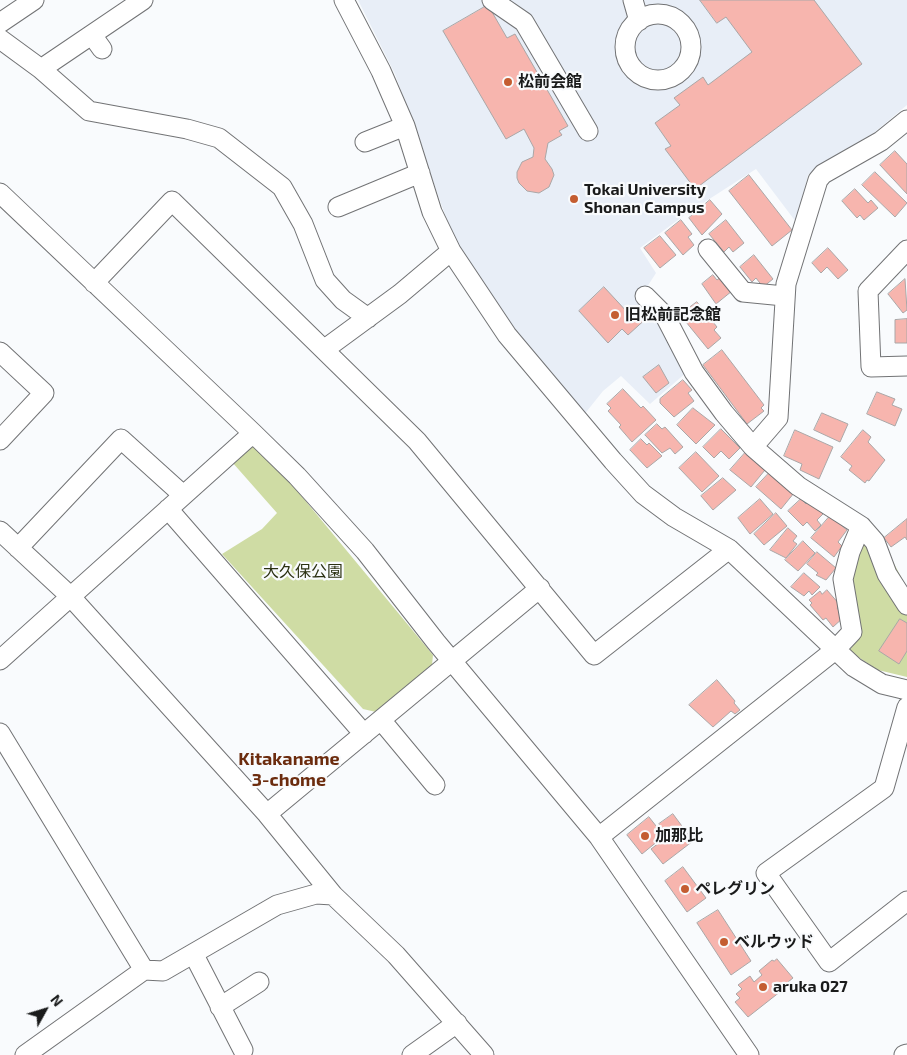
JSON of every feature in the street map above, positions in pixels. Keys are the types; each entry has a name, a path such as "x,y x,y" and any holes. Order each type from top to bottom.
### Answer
{"street":[{"path":"0,23 34,0"},
{"path":"41,69 97,42 142,0"},
{"path":"344,0 405,126 432,212 451,251 507,335 643,494 674,517 729,549 854,667 882,684 907,690"},
{"path":"492,0 524,22 588,131"},
{"path":"633,0 639,20"},
{"path":"0,39 41,69 89,111 187,129 219,138 282,187 302,224 325,280 343,300 368,318"},
{"path":"753,447 778,418 786,284 818,180 823,174 881,140 907,120"},
{"path":"365,142 405,126"},
{"path":"338,207 420,173"},
{"path":"0,194 297,476 365,551 436,642 453,659 599,837 749,1055"},
{"path":"94,283 172,201 417,441 594,655 729,549"},
{"path":"708,249 743,292 784,296"},
{"path":"907,250 868,291 871,367 907,366"},
{"path":"325,349 368,318 451,251"},
{"path":"645,296 665,316 694,372 724,413 753,447 798,486 861,526 875,542 887,574 907,605"},
{"path":"0,352 44,393 0,440"},
{"path":"0,660 253,433"},
{"path":"18,548 121,439 183,495"},
{"path":"168,509 364,734"},
{"path":"599,837 835,650 852,632 844,596 843,579 850,552 861,526"},
{"path":"0,530 70,596 267,814 333,896 396,955 484,1055"},
{"path":"267,814 540,588"},
{"path":"907,707 884,788 766,873 828,962 907,901"},
{"path":"381,720 435,785"},
{"path":"0,733 144,970"},
{"path":"32,1053 144,970 163,971 194,955 277,905 316,894 333,896"},
{"path":"194,955 243,1050"},
{"path":"220,1007 259,982"},
{"path":"412,1055 457,1023"}],"shaded area":[{"name":"Tokai University Shonan Campus","path":"358,0 907,0 907,105 875,132 820,165 808,175 796,222 756,169 686,214 640,248 656,273 640,298 652,311 687,372 650,404 621,376 603,391 583,416 513,334 455,243 395,74"}],"green space":[{"name":"大久保公園","path":"253,442 299,493 433,655 432,665 376,712 363,709 222,554 262,529 277,513 232,462"},
{"path":"868,523 883,543 907,588 907,677 878,670 849,651 858,639 851,592 852,560"}],"building":[{"path":"700,0 814,0 862,64 695,189 665,149 671,146 655,123 680,105 674,98 703,77 708,85 752,52 726,17 717,23"},
{"name":"松前会館","path":"488,5 507,38 515,34 568,126 559,131 562,135 548,143 545,159 554,175 549,187 539,193 527,191 517,178 517,172 522,162 533,157 534,148 524,129 506,139 443,31"},
{"path":"895,151 907,164 907,194 880,165"},
{"path":"875,172 907,203 895,217 862,185"},
{"path":"749,175 792,230 772,246 729,191"},
{"path":"855,189 868,203 871,200 878,208 864,220 860,215 857,218 842,201"},
{"path":"710,200 722,214 702,235 689,218"},
{"path":"681,220 692,234 688,237 694,245 683,255 665,233"},
{"path":"726,220 744,243 733,252 729,247 724,252 709,234"},
{"path":"660,236 676,255 660,268 644,248"},
{"path":"828,248 848,270 838,279 827,267 821,273 812,263"},
{"path":"754,255 773,279 763,287 756,278 752,282 740,267"},
{"path":"713,275 717,280 721,277 732,291 716,304 702,284"},
{"path":"905,279 907,310 903,313 888,294"},
{"name":"旧松前記念館","path":"604,287 629,314 638,305 649,316 628,335 622,329 608,343 579,311"},
{"path":"697,302 717,327 714,330 721,338 708,349 686,322 695,315 689,308"},
{"path":"907,319 907,343 895,343 895,320"},
{"path":"722,350 764,405 761,408 764,411 747,424 703,365"},
{"path":"659,365 669,383 656,393 643,377"},
{"path":"683,380 692,390 688,393 694,401 674,417 660,403 660,399"},
{"path":"623,389 641,408 643,406 656,420 632,442 619,427 621,425 608,411 611,408 607,404"},
{"path":"877,392 895,399 892,405 902,409 895,426 867,414"},
{"path":"693,408 715,425 696,444 677,425"},
{"path":"822,413 848,424 840,442 814,430"},
{"path":"657,424 662,429 665,427 683,447 675,454 670,448 662,453 645,435"},
{"path":"721,429 740,448 729,459 721,451 714,458 703,447"},
{"path":"795,430 833,447 819,479 800,470 802,464 784,456"},
{"path":"863,430 871,437 868,442 885,460 869,481 867,480 865,483 849,470 852,466 841,457"},
{"path":"641,439 647,445 649,443 662,456 647,468 630,450"},
{"path":"696,452 719,476 702,492 679,468"},
{"path":"745,453 765,470 751,487 730,470"},
{"path":"770,472 794,493 781,509 756,487"},
{"path":"723,478 736,490 713,510 701,496"},
{"path":"760,499 773,514 750,534 738,518"},
{"path":"801,499 806,504 810,500 823,514 817,520 821,525 815,531 807,522 803,526 788,511"},
{"path":"776,513 787,526 764,545 754,534"},
{"path":"830,516 847,530 838,542 842,546 834,557 811,538"},
{"path":"907,519 907,540 905,537 891,547 884,538"},
{"path":"788,528 797,536 793,541 797,544 786,558 770,550"},
{"path":"803,541 815,553 798,571 785,560"},
{"path":"817,552 836,568 826,580 816,575 818,573 807,564"},
{"path":"804,573 820,587 812,595 809,591 804,596 791,587"},
{"path":"827,590 840,605 837,608 844,617 833,627 826,618 823,620 810,605 812,603 809,600 820,591 822,594"},
{"path":"900,619 907,623 907,651 899,664 879,651"},
{"path":"717,680 735,701 734,703 740,710 735,714 731,711 713,727 689,705"},
{"path":"673,814 693,841 663,864 651,849 668,836 659,824"},
{"name":"加那比","path":"649,817 664,836 642,854 627,835"},
{"name":"ペレグリン","path":"683,867 706,898 687,912 665,881"},
{"name":"ベルウッド","path":"718,910 751,961 731,975 697,923"},
{"name":"aruka 027","path":"777,959 793,978 788,982 790,984 748,1017 735,1002 740,998 736,994 742,989 738,985 750,976 754,982 762,975 759,971 772,960"}],"place":[{"name":"松前会館","path":"508,82"},
{"name":"Tokai University Shonan Campus","path":"574,199"},
{"name":"旧松前記念館","path":"615,315"},
{"name":"加那比","path":"645,836"},
{"name":"ペレグリン","path":"685,889"},
{"name":"ベルウッド","path":"724,942"},
{"name":"aruka 027","path":"763,987"}],"district":[{"name":"Kitakaname 3-chome","path":"289,770"}]}
